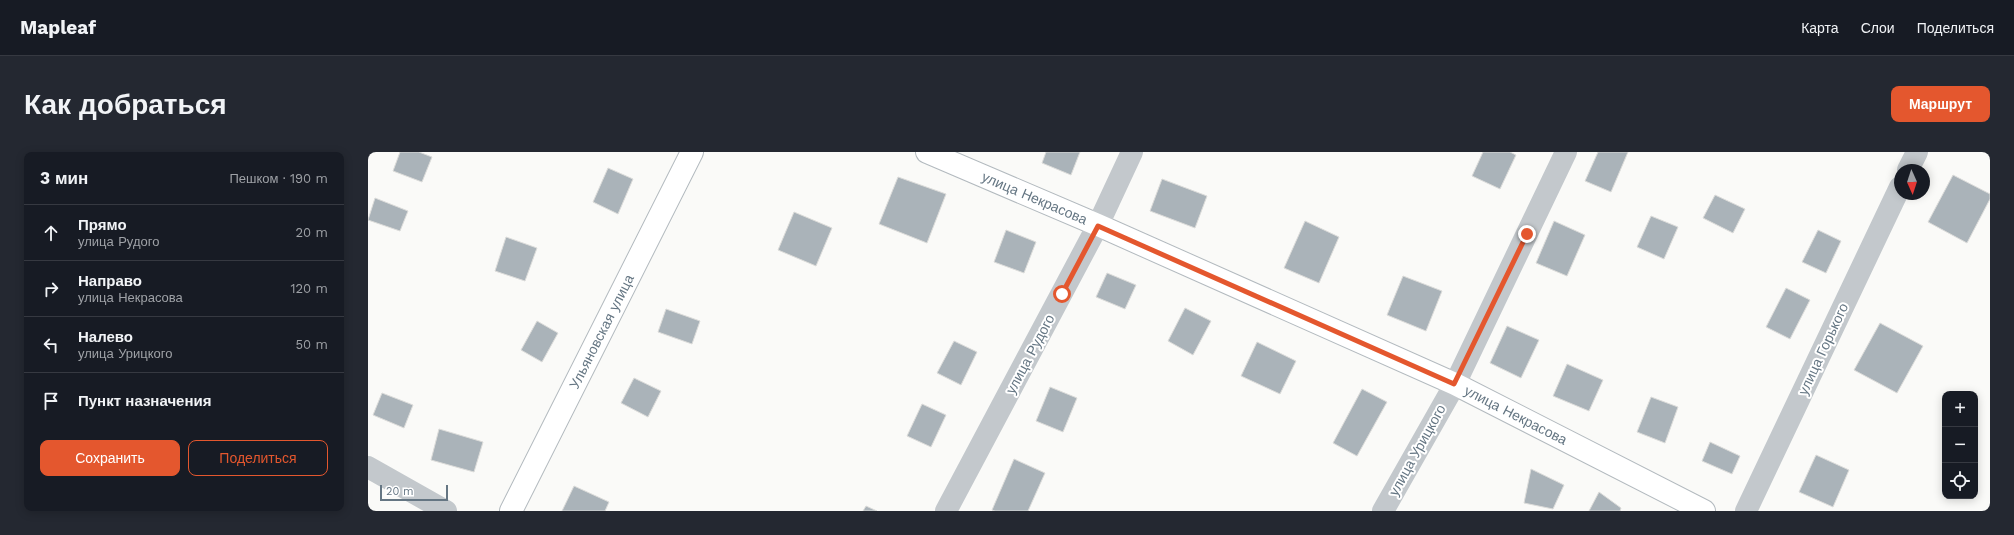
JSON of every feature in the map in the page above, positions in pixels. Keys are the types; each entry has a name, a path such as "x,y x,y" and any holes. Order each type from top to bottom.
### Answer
{"street":[{"name":"Ульяновская улица","path":"512,511 692,152"},
{"name":"улица Некрасова","path":"928,152 1454,384 1704,511"},
{"name":"улица Рудого","path":"946,511 1098,226 1132,152"},
{"name":"улица Урицкого","path":"1383,511 1454,384 1566,152"},
{"path":"1911,164 1917,152"},
{"name":"улица Горького","path":"1746,511 1894,200"},
{"path":"368,466 446,511"}],"building":[{"path":"400,152 419,152 432,157 422,182 393,171"},
{"path":"1046,152 1080,152 1071,175 1042,163"},
{"path":"1483,152 1510,152 1516,155 1500,189 1472,176"},
{"path":"1598,152 1628,152 1611,192 1585,181"},
{"path":"608,168 633,179 618,214 593,202"},
{"path":"1953,175 1990,194 1990,199 1967,243 1928,222"},
{"path":"898,177 946,194 927,243 879,224"},
{"path":"1162,179 1207,196 1195,228 1150,211"},
{"path":"1715,195 1745,209 1733,233 1703,218"},
{"path":"375,198 408,211 400,231 368,220"},
{"path":"794,212 832,228 816,266 778,250"},
{"path":"1651,216 1678,227 1664,259 1637,247"},
{"path":"1305,221 1339,237 1319,283 1284,268"},
{"path":"1554,221 1585,235 1567,276 1536,263"},
{"path":"1006,230 1036,242 1024,273 994,262"},
{"path":"1818,230 1841,241 1826,273 1802,262"},
{"path":"506,237 537,248 525,281 495,271"},
{"path":"1107,273 1136,285 1125,309 1096,297"},
{"path":"1403,276 1442,291 1426,331 1387,315"},
{"path":"1786,288 1810,300 1790,339 1766,327"},
{"path":"1185,308 1211,321 1193,355 1168,341"},
{"path":"666,309 700,321 692,344 658,332"},
{"path":"537,321 558,333 542,362 521,350"},
{"path":"1880,323 1923,346 1897,393 1854,370"},
{"path":"1507,326 1539,340 1521,378 1490,363"},
{"path":"954,341 977,352 961,385 937,373"},
{"path":"1257,342 1296,361 1280,394 1241,376"},
{"path":"1567,364 1603,380 1589,411 1553,396"},
{"path":"634,378 661,391 648,417 621,403"},
{"path":"1050,387 1077,398 1063,432 1036,421"},
{"path":"1362,389 1387,402 1357,456 1333,443"},
{"path":"382,393 413,405 404,428 373,415"},
{"path":"1651,397 1678,407 1665,443 1637,432"},
{"path":"922,404 946,415 931,447 907,436"},
{"path":"439,429 483,442 474,472 431,460"},
{"path":"1710,442 1740,456 1732,474 1702,461"},
{"path":"1816,455 1849,470 1833,507 1799,492"},
{"path":"1014,459 1045,473 1028,511 992,510"},
{"path":"1531,469 1564,485 1553,509 1524,503"},
{"path":"574,486 609,502 605,511 562,511"},
{"path":"1599,492 1621,508 1620,511 1589,511"},
{"path":"866,506 877,511 863,511"}],"route":[{"path":"1062,294 1098,226 1454,384 1527,234"}]}
